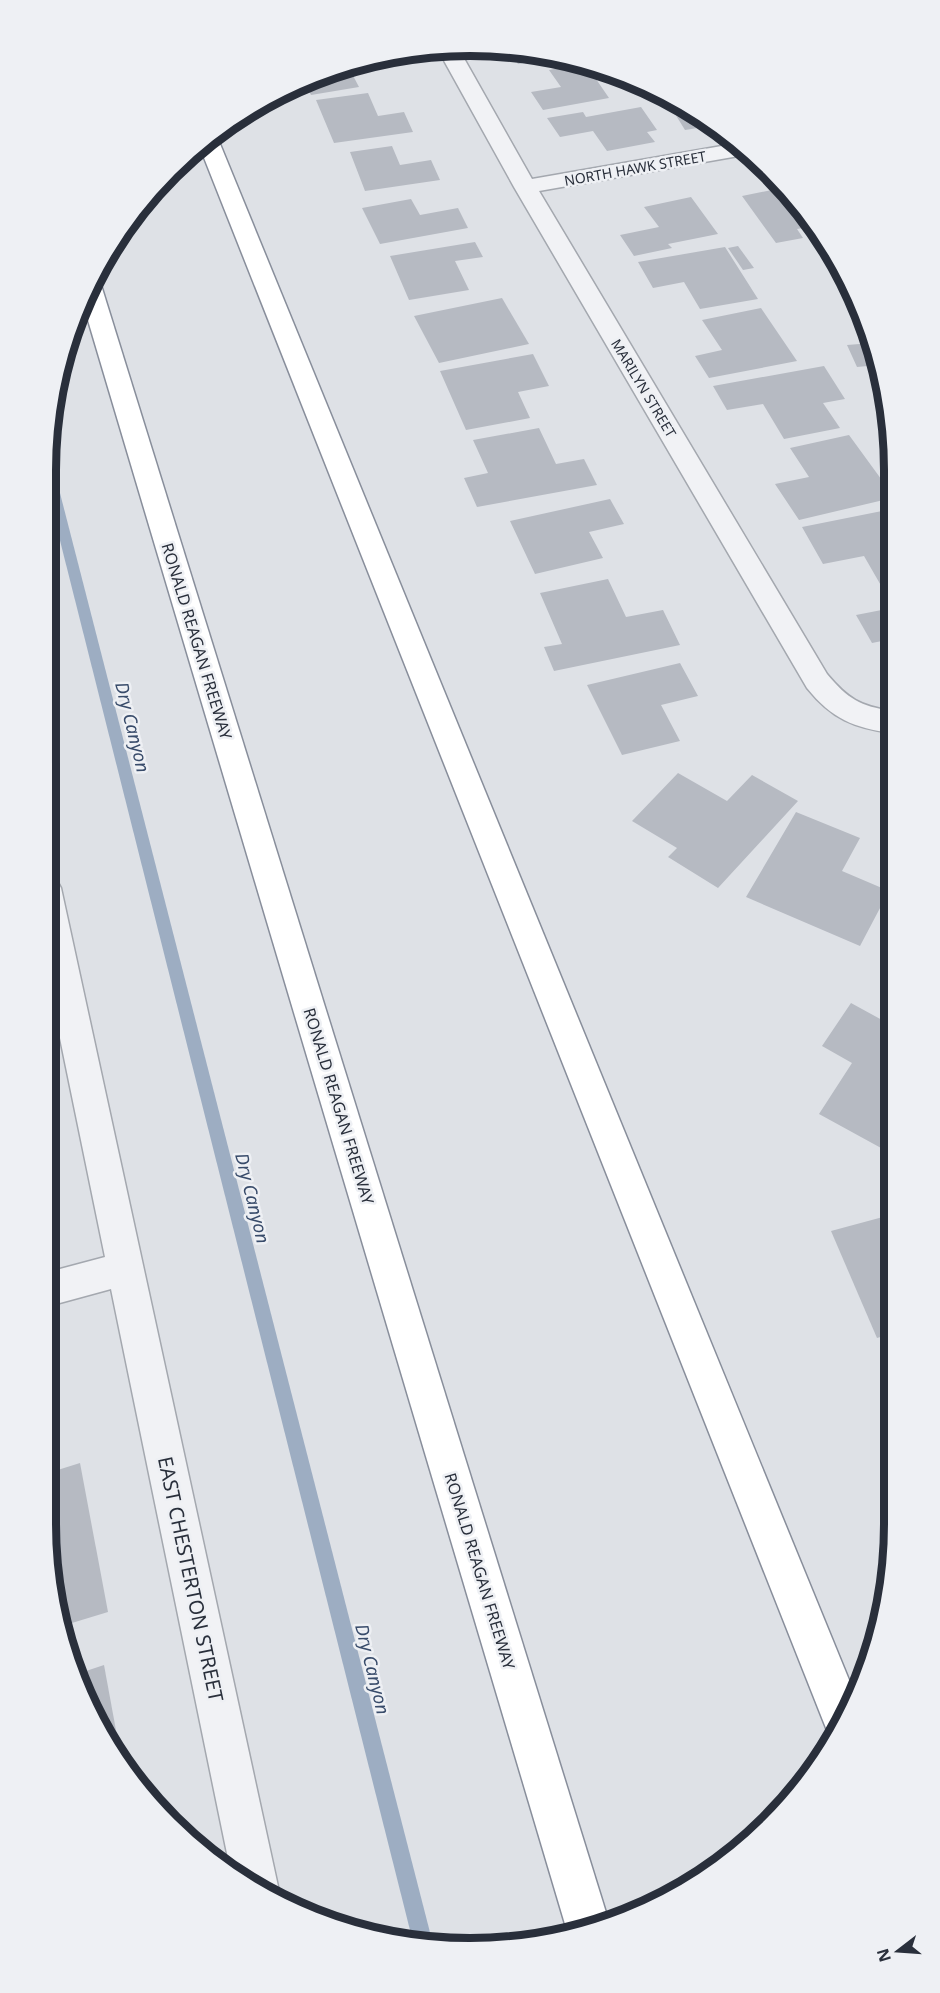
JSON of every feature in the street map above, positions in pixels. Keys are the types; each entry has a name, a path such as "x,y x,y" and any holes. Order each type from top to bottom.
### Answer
{"highway":[{"path":"210,147 840,1710"},
{"name":"RONALD REAGAN FREEWAY","path":"93,298 586,1921"}],"street":[{"name":"MARILYN STREET","path":"452,56 525,187 817,681 833,701 858,716 884,721"},
{"name":"NORTH HAWK STREET","path":"525,187 734,151"},
{"name":"EAST CHESTERTON STREET","path":"56,941 254,1876"},
{"path":"56,1287 124,1268"}],"building":[{"path":"514,58 536,61 518,64"},
{"path":"565,67 593,74 609,98 543,110 531,92 561,87 549,70"},
{"path":"352,73 359,87 311,95 308,88"},
{"path":"368,93 378,116 404,112 413,132 334,143 316,100"},
{"path":"641,107 657,130 647,132 655,142 607,151 593,131 560,137 547,118 583,112 586,117"},
{"path":"672,109 677,111 703,127 685,130"},
{"path":"392,146 400,165 431,160 440,180 365,191 350,152"},
{"path":"772,190 784,205 788,204 806,228 797,229 803,238 776,243 742,196"},
{"path":"691,197 718,234 668,244 672,248 634,256 620,235 659,227 644,207"},
{"path":"411,199 420,215 458,208 468,228 380,244 362,208"},
{"path":"475,242 483,257 455,261 469,290 409,300 390,256"},
{"path":"738,246 754,268 743,270 728,248"},
{"path":"725,247 758,299 700,309 684,282 653,288 638,262"},
{"path":"502,298 529,344 439,363 414,316"},
{"path":"761,308 797,361 709,378 695,356 722,350 702,320"},
{"path":"865,344 871,366 857,367 847,345"},
{"path":"533,354 549,386 518,392 530,418 466,430 440,371"},
{"path":"824,366 845,399 823,403 840,428 784,439 763,404 727,410 713,386"},
{"path":"539,428 556,464 584,459 597,485 477,507 464,478 488,473 473,440"},
{"path":"849,435 884,483 884,500 799,520 775,484 809,477 790,448"},
{"path":"610,499 624,524 589,532 603,558 535,574 510,521"},
{"path":"884,511 884,589 864,556 823,564 802,527"},
{"path":"608,579 626,617 663,610 680,645 554,671 544,647 562,644 540,593"},
{"path":"884,610 884,641 872,643 856,615"},
{"path":"680,663 698,696 661,705 680,741 622,755 587,685"},
{"path":"678,773 727,801 752,775 798,801 718,888 668,857 677,848 632,821"},
{"path":"796,812 860,838 842,871 884,889 884,900 860,946 746,897"},
{"path":"851,1003 884,1021 884,1150 819,1114 852,1063 822,1046"},
{"path":"884,1217 884,1336 877,1338 831,1231"},
{"path":"80,1463 108,1612 68,1624 63,1604 56,1550 56,1471"},
{"path":"104,1665 118,1742 98,1706 83,1672"}],"waterway":[{"name":"Dry Canyon","path":"56,501 421,1935"}]}
